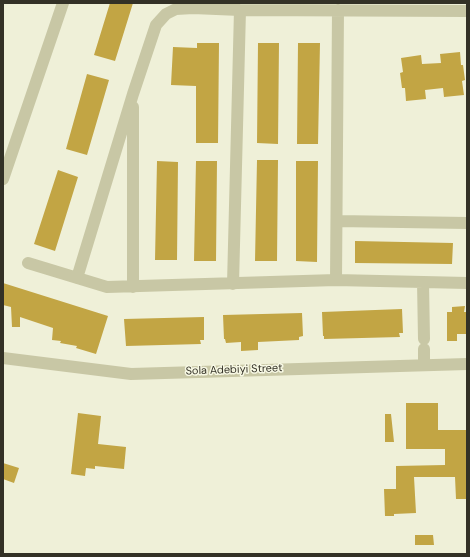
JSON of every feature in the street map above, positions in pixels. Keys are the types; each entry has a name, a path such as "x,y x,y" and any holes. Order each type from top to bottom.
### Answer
{"street":[{"path":"3,179 63,3"},
{"path":"77,278 156,24 166,14 176,9 193,8 240,10 467,11"},
{"path":"233,284 240,10"},
{"path":"336,280 338,10"},
{"path":"132,287 133,94"},
{"path":"337,221 467,223"},
{"path":"28,263 107,287 336,280 467,283"},
{"path":"423,282 424,365"},
{"name":"Sola Adebiyi Street","path":"3,358 131,374 467,364"}],"building":[{"path":"110,3 133,3 115,61 94,55"},
{"path":"197,43 219,43 218,143 196,143 196,86 171,85 173,47 197,48"},
{"path":"258,43 279,43 278,144 257,143"},
{"path":"298,43 320,43 318,144 297,144"},
{"path":"460,52 461,65 463,65 465,80 462,81 464,95 444,97 443,88 425,90 426,99 406,101 405,88 402,88 400,73 403,72 401,58 421,55 422,64 441,63 440,54"},
{"path":"87,74 109,80 87,155 66,149"},
{"path":"257,160 278,160 277,261 255,261"},
{"path":"157,161 178,162 177,260 155,260"},
{"path":"196,161 217,161 216,261 194,261"},
{"path":"296,161 318,161 317,262 296,261"},
{"path":"58,170 78,177 55,251 34,244"},
{"path":"355,241 453,243 452,264 355,263"},
{"path":"3,283 108,316 96,354 76,348 77,346 52,340 53,328 20,317 20,327 12,327 11,307 3,305"},
{"path":"465,306 464,312 467,312 467,334 457,334 457,341 447,341 447,312 452,312 452,307"},
{"path":"402,309 403,333 399,333 400,337 324,339 322,312"},
{"path":"302,313 303,336 299,337 299,340 258,342 258,350 241,351 241,342 226,343 224,339 223,315"},
{"path":"204,317 204,340 200,340 201,344 126,346 124,319"},
{"path":"406,403 438,403 438,430 467,430 467,499 456,499 455,477 414,477 416,513 385,516 384,489 396,489 396,466 445,465 445,449 406,449"},
{"path":"78,413 101,416 98,444 126,447 124,469 95,466 95,469 86,468 85,476 71,474"},
{"path":"385,414 391,414 394,442 385,442"},
{"path":"3,463 19,468 14,483 3,479"},
{"path":"415,535 433,535 434,545 415,545"}]}
